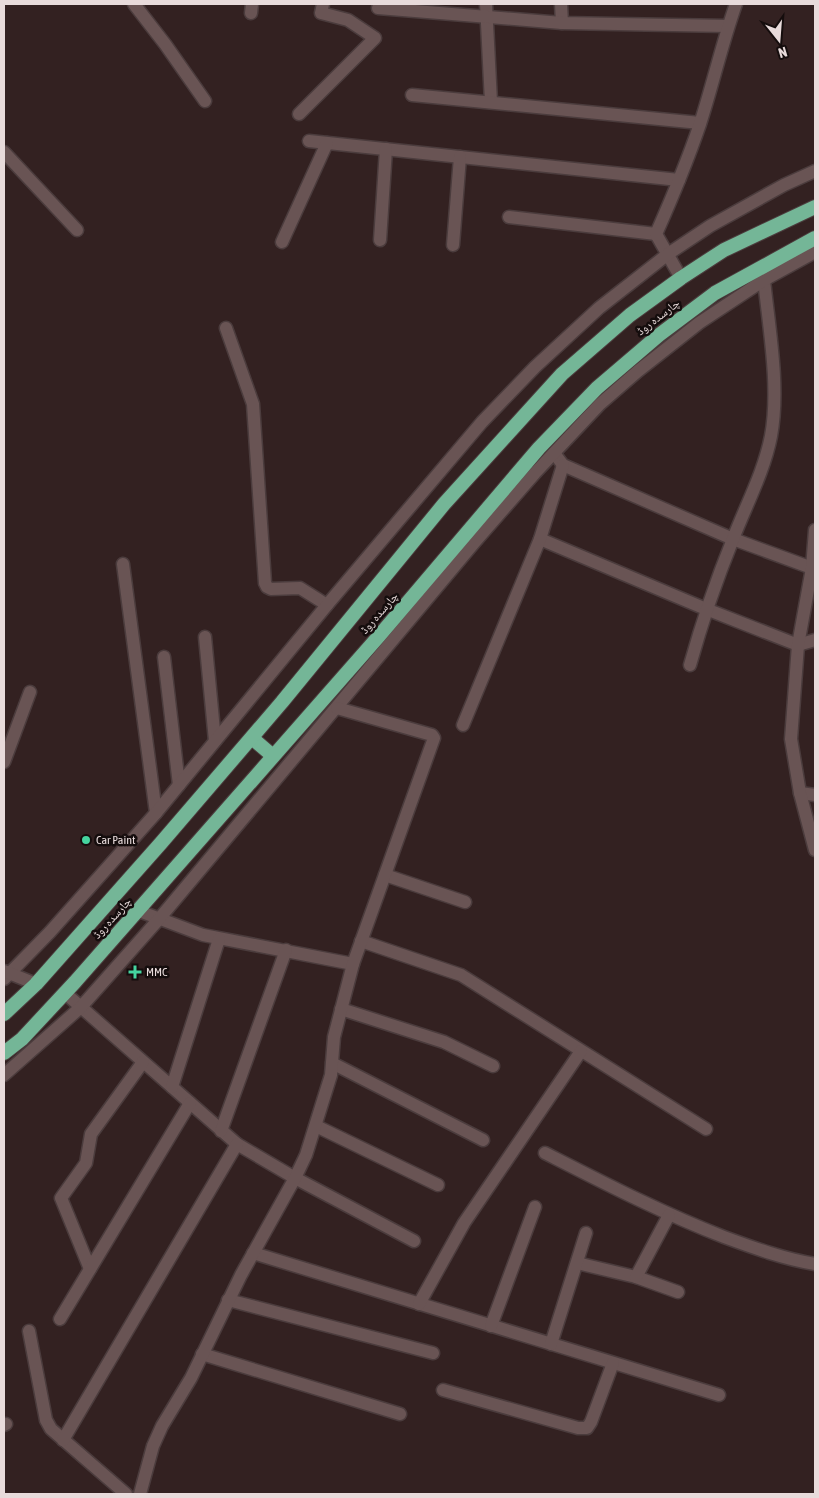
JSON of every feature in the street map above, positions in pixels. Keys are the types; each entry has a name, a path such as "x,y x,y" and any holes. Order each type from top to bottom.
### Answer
{"highway":[{"name":"چارسدہ روڈ","path":"4,1014 36,984 252,738 444,504 562,374 630,316 681,278 724,250 815,207"},
{"name":"چارسدہ روڈ","path":"4,1053 22,1039 65,993 392,621 539,448 597,388 659,335 715,293 815,238"},
{"path":"252,738 273,756"}],"street":[{"path":"134,4 205,101"},
{"path":"299,114 375,38 348,20 321,13 324,4"},
{"path":"486,4 490,102"},
{"path":"561,4 562,23"},
{"path":"656,234 700,123 736,4"},
{"path":"378,8 562,23 728,26"},
{"path":"412,95 700,123"},
{"path":"308,141 679,180"},
{"path":"282,242 327,143"},
{"path":"380,240 386,149"},
{"path":"4,152 77,230"},
{"path":"453,245 460,157"},
{"path":"36,984 6,975 50,932 156,813 327,605 482,422 528,374 599,308 668,254 710,226 815,170"},
{"path":"509,217 656,234"},
{"path":"656,234 681,278"},
{"path":"4,1075 81,1007 160,919 474,543 600,404 699,323 764,280 815,252"},
{"path":"690,665 706,609 762,471 771,435 774,406 773,367 764,280"},
{"path":"226,328 253,404 265,583 271,589 300,588 327,605"},
{"path":"554,453 563,465 733,539 812,568"},
{"path":"463,725 540,539 563,465"},
{"path":"815,530 812,568 798,645 791,740 800,793 815,850"},
{"path":"540,539 706,609 798,645 815,640"},
{"path":"123,564 156,813"},
{"path":"205,637 215,741"},
{"path":"164,657 179,785"},
{"path":"4,762 30,692"},
{"path":"140,1494 153,1446 162,1426 187,1386 228,1300 306,1155 331,1075 334,1037 353,964 434,738 432,735 336,708"},
{"path":"800,793 815,795"},
{"path":"385,876 465,902"},
{"path":"138,911 202,935 353,964"},
{"path":"172,1087 219,939"},
{"path":"361,941 461,975 706,1129"},
{"path":"221,1131 286,950"},
{"path":"65,993 237,1144 295,1178 414,1240"},
{"path":"340,1009 444,1042 494,1066"},
{"path":"419,1304 464,1223 581,1051"},
{"path":"90,1269 61,1198 86,1163 91,1134 143,1062"},
{"path":"332,1063 483,1140"},
{"path":"60,1319 190,1103"},
{"path":"316,1126 438,1185"},
{"path":"63,1440 237,1144"},
{"path":"546,1153 669,1215 761,1250 815,1264"},
{"path":"491,1326 535,1207"},
{"path":"636,1277 669,1215"},
{"path":"552,1344 586,1233"},
{"path":"253,1253 719,1395"},
{"path":"577,1263 636,1277 678,1292"},
{"path":"228,1300 433,1353"},
{"path":"29,1331 46,1420 51,1429 126,1494"},
{"path":"202,1354 400,1414"},
{"path":"443,1390 578,1428 587,1428 591,1422 612,1363"}],"place":[{"name":"Car Paint","path":"86,840"},
{"name":"MMC","path":"135,972"}]}
